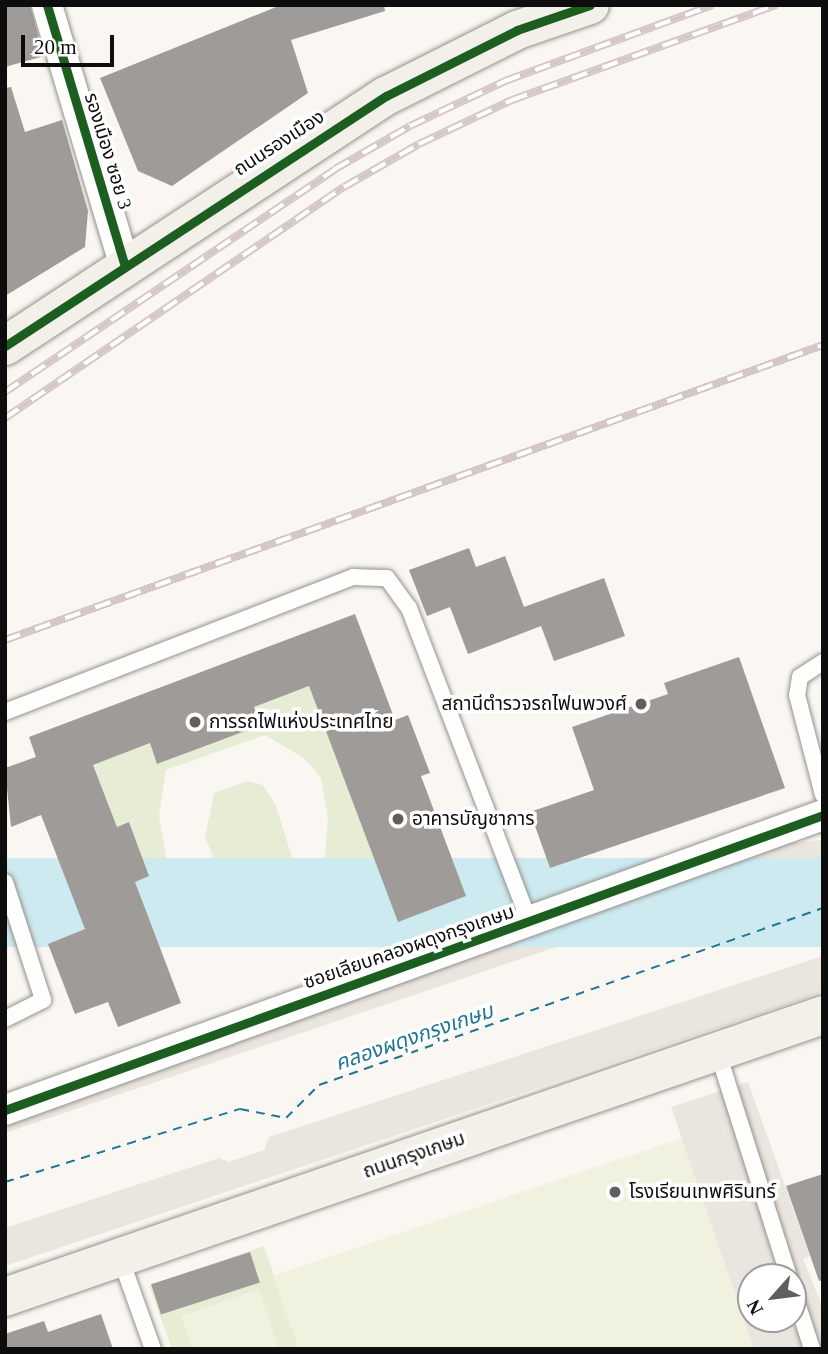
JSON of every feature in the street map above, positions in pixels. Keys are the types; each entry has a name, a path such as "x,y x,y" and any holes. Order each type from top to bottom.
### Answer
{"main road":[{"name":"ถนนรองเมือง","path":"5,346 386,96 513,18 590,5"},
{"name":"ถนนกรุงเกษม","path":"5,1297 823,1014"}],"street":[{"name":"รองเมือง ซอย 3","path":"47,5 125,266"},
{"name":"ซอยเลียบคลองผดุงกรุงเกษม","path":"5,1110 530,923 823,815"}],"lane":[{"path":"5,712 353,577 387,578 409,608 530,923"},
{"path":"823,662 800,677 797,695 801,730 823,794"},
{"path":"5,882 43,1000 5,1019"},
{"path":"717,1050 785,1263"},
{"path":"120,1257 153,1349"}],"green space":[{"path":"309,686 376,862 323,880 328,819 321,778 304,758 265,735 166,770 159,816 167,863 199,921 157,939 128,884 149,876 129,823 117,827 93,765 150,743 158,764 260,725 254,707"},
{"path":"248,781 263,785 276,806 295,867 292,894 264,913 247,908 222,878 205,837 214,793"},
{"path":"683,1138 737,1298 737,1333 749,1333 754,1349 299,1349 274,1275"},
{"path":"264,1246 299,1349 172,1349 149,1286"},
{"path":"258,1289 279,1349 193,1349 181,1316"}],"shaded area":[{"path":"823,840 823,857 5,1133 5,1117 784,844"},
{"path":"823,956 823,991 803,999 5,1266 5,1228 219,1158 229,1162 264,1150 269,1137"},
{"path":"748,1082 810,1256 803,1259 805,1263 737,1263 737,1299 671,1107"},
{"path":"807,1269 823,1308 823,1349 754,1349 749,1333 807,1333"}],"water":[{"path":"5,858 823,858 823,947 5,947"}],"building":[{"path":"5,5 30,5 44,56 5,67"},
{"path":"281,5 384,5 385,11 291,40 308,93 172,186 138,171 100,78"},
{"path":"11,87 25,132 62,120 88,211 85,247 5,296 5,88"},
{"path":"469,548 476,567 505,556 524,607 604,578 625,636 554,661 541,626 468,654 450,607 427,616 409,570"},
{"name":"อาคารบัญชาการ","path":"355,614 395,720 408,715 430,773 421,776 466,896 398,922 309,686 254,707 261,725 157,764 150,743 93,765 117,827 129,822 149,876 135,882 181,1003 118,1027 108,1002 75,1014 48,944 85,929 41,815 11,827 5,768 36,757 29,737"},
{"path":"739,657 785,788 550,868 530,812 594,790 572,727 668,694 664,683"},
{"path":"823,1174 823,1280 819,1281 786,1186"},
{"path":"250,1252 260,1282 161,1315 151,1284"},
{"path":"101,1314 113,1349 5,1349 5,1334 44,1321 48,1332"}],"ferry route":[{"path":"5,1182 240,1109 286,1118 319,1085 823,908"}],"railway":[{"path":"5,392 335,169 410,126 505,81 713,5"},
{"path":"5,418 344,187 419,144 512,100 776,5"},
{"path":"5,640 823,345"}],"cycle path":[{"path":"47,5 125,266"},
{"path":"5,346 386,96 517,30 590,5"},
{"path":"5,1110 823,815"}],"place":[{"name":"สถานีตำรวจรถไฟนพวงศ์","path":"641,704"},
{"name":"การรถไฟแห่งประเทศไทย","path":"195,722"},
{"name":"อาคารบัญชาการ","path":"398,819"},
{"name":"โรงเรียนเทพศิรินทร์","path":"615,1192"}],"water label":[{"name":"คลองผดุงกรุงเกษม","path":"414,1037"}]}
